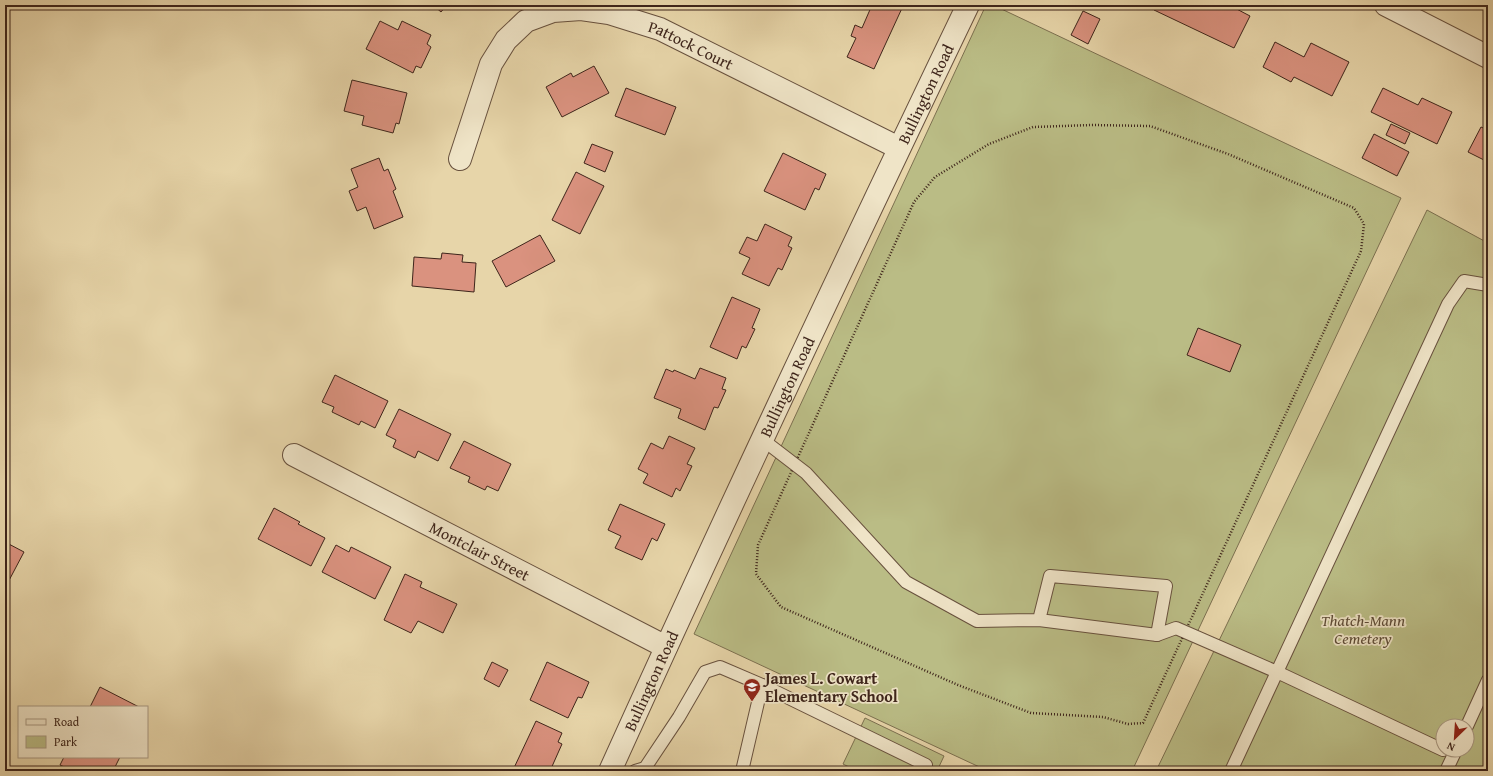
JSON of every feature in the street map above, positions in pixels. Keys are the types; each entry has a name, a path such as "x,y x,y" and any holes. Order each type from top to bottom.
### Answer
{"street":[{"name":"Bullington Road","path":"610,771 666,647 899,148 968,5"},
{"path":"1386,5 1488,57"},
{"name":"Pattock Court","path":"460,159 491,64 506,40 526,22 552,11 580,8 608,13 660,29 899,148"},
{"name":"Montclair Street","path":"294,455 666,647"}],"lane":[{"path":"1231,771 1448,304 1464,282 1488,285"},
{"path":"763,440 806,473 906,582 977,621 1038,620 1157,635 1176,628 1277,672 1435,745"},
{"path":"1038,620 1050,576 1166,586 1157,635"},
{"path":"635,771 645,768 678,717 704,672 720,667 762,685 926,765 923,771"},
{"path":"1471,718 1488,680"},
{"path":"742,771 762,685"},
{"path":"1446,771 1448,758"}],"path":[{"path":"1092,125 1150,126 1242,160 1354,208 1364,224 1361,251 1185,631 1143,723 1128,724 1103,717 1030,713 958,685 781,607 756,574 758,545 914,202 935,177 989,144 1033,127 1092,125"}],"green space":[{"path":"986,5 993,5 1401,198 1132,771 988,771 694,634"},
{"name":"Thatch-Mann Cemetery","path":"1427,210 1488,243 1488,771 1156,771"},
{"path":"865,718 944,756 937,771 857,771 843,764"}],"building":[{"path":"433,5 447,5 441,12"},
{"path":"872,5 903,6 874,69 847,57 856,38 851,36 855,25 862,28"},
{"path":"1156,5 1229,5 1250,16 1234,48 1154,10"},
{"path":"1083,11 1100,19 1088,44 1071,35"},
{"path":"380,21 398,30 402,21 431,35 427,44 431,47 421,68 416,66 413,73 366,49"},
{"path":"1275,42 1304,57 1311,43 1349,62 1332,96 1294,77 1291,82 1263,67"},
{"path":"594,66 609,93 562,117 546,87 571,73 573,77"},
{"path":"352,80 407,93 399,124 396,123 393,133 362,125 364,116 344,111"},
{"path":"626,88 676,107 665,135 615,116"},
{"path":"1383,88 1418,105 1422,98 1452,112 1437,144 1371,112"},
{"path":"1391,124 1410,133 1405,144 1386,135"},
{"path":"1481,127 1488,130 1488,162 1468,152"},
{"path":"1374,134 1409,152 1397,176 1362,158"},
{"path":"592,144 613,152 605,172 584,163"},
{"path":"783,153 826,174 819,190 815,188 805,210 764,191"},
{"path":"379,158 384,171 388,169 396,189 393,191 403,217 374,229 366,207 357,211 349,191 358,187 351,169"},
{"path":"576,172 604,186 580,234 552,220"},
{"path":"765,224 792,237 788,246 792,248 782,270 778,268 769,286 742,274 750,258 739,253 747,237 757,241"},
{"path":"540,235 555,261 506,287 492,261"},
{"path":"442,253 463,255 462,262 476,263 474,292 412,286 414,257 441,259"},
{"path":"732,297 760,309 752,328 755,329 746,348 742,346 737,359 710,347"},
{"path":"1198,328 1241,345 1230,372 1187,355"},
{"path":"700,368 726,378 722,389 726,390 718,408 714,407 705,430 678,418 681,409 654,398 666,369 673,372 674,370 695,379"},
{"path":"335,375 388,401 375,428 361,421 359,425 332,412 334,407 322,402"},
{"path":"399,409 451,434 438,461 418,451 415,458 393,447 396,440 386,435"},
{"path":"669,436 695,448 687,464 692,466 680,491 676,488 672,497 643,483 648,474 638,469 651,443 663,449"},
{"path":"464,441 511,464 498,491 487,486 485,490 468,482 470,477 450,468"},
{"path":"620,504 665,524 657,541 652,538 642,560 615,548 621,536 608,530"},
{"path":"274,508 300,522 298,524 325,538 311,566 258,539"},
{"path":"5,542 24,552 5,588"},
{"path":"336,545 349,552 351,547 391,567 375,599 322,572"},
{"path":"405,574 422,582 420,587 457,604 443,633 418,621 411,633 384,620"},
{"path":"492,662 508,670 499,687 484,679"},
{"path":"547,662 589,682 582,698 578,697 568,718 530,700"},
{"path":"100,687 137,706 90,706"},
{"path":"536,721 562,733 558,742 562,744 550,771 513,770"},
{"path":"64,758 120,758 113,771 73,771 60,765"}],"place":[{"name":"James L. Cowart Elementary School","path":"752,702"}]}
